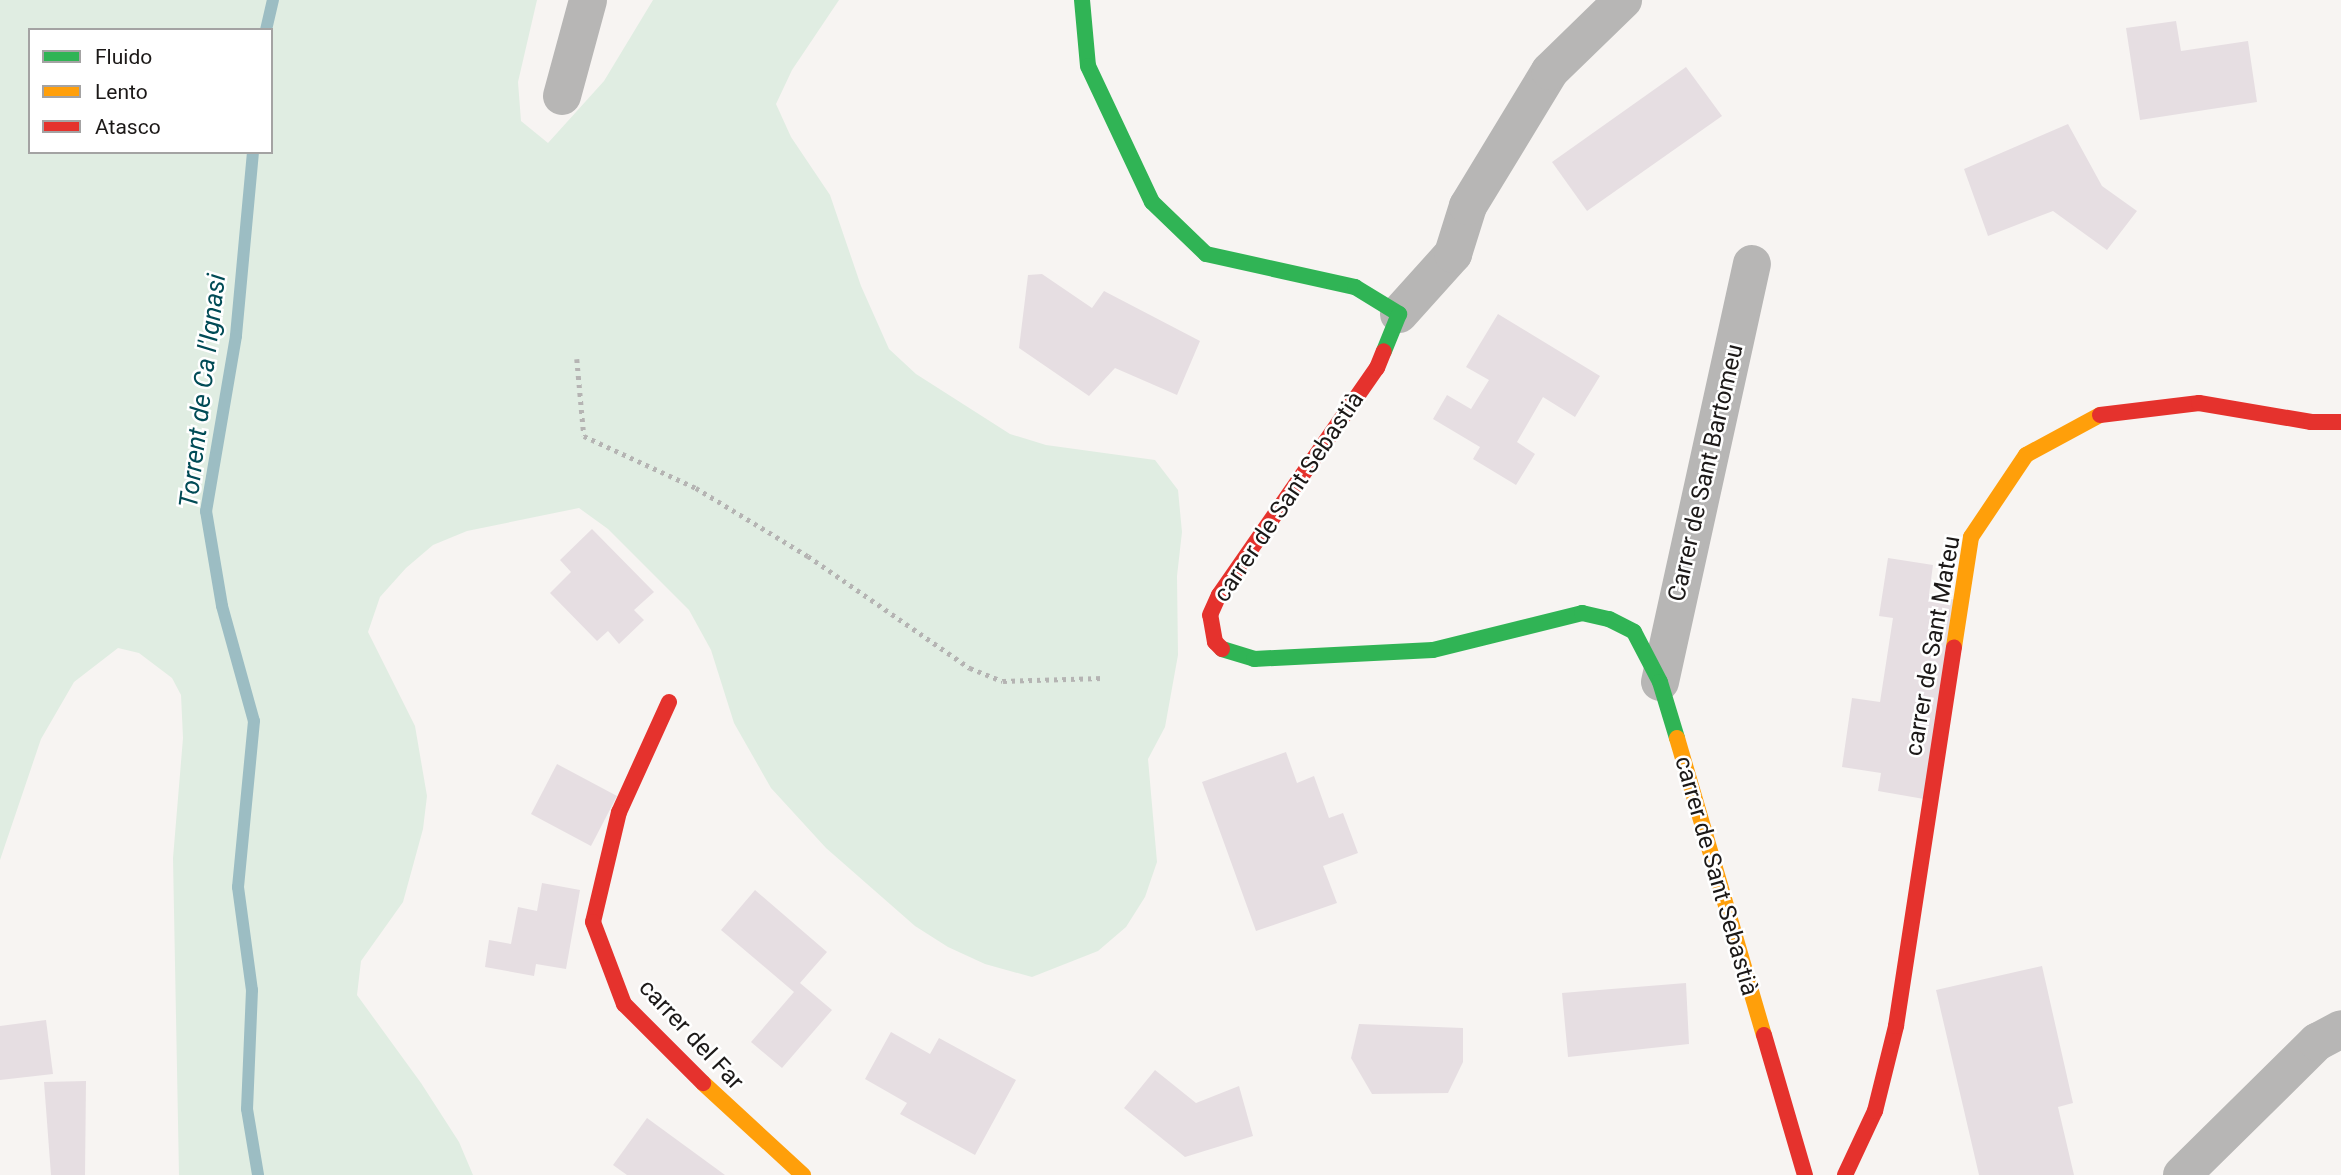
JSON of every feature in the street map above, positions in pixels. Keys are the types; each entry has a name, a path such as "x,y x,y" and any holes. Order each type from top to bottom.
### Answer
{"street":[{"path":"562,96 588,0"},
{"path":"1082,0 1088,66 1152,202 1206,254 1355,287 1399,314 1453,254 1468,206 1550,71 1623,0"},
{"name":"Carrer de Sant Bartomeu","path":"1660,682 1752,264"},
{"name":"carrer de Sant Sebastià","path":"1399,314 1377,368 1219,595 1210,615 1215,642 1224,651 1254,659 1433,650 1582,613 1609,619 1634,632 1660,682 1805,1175"},
{"name":"carrer de Sant Mateu","path":"1845,1175 1875,1111 1896,1026 1971,537 2026,455 2103,413 2199,403 2311,422 2341,422"},
{"name":"carrer del Far","path":"669,702 619,812 593,922 624,1004 750,1132 803,1175"},
{"path":"2182,1175 2317,1042 2341,1029"}],"path":[{"path":"577,359 584,436 696,488 808,556 970,668 1003,681 1103,678"}],"shaded area":[{"path":"0,0 537,0 518,82 521,121 548,143 604,81 653,0 839,0 792,70 776,104 791,137 830,195 861,286 889,349 916,374 1010,434 1046,445 1155,460 1178,490 1182,532 1177,576 1178,655 1165,727 1148,759 1157,862 1145,897 1126,927 1098,951 1032,977 985,964 948,947 915,926 826,848 771,788 734,723 711,650 689,610 608,529 579,508 467,531 433,545 406,568 380,597 368,632 415,726 427,796 423,829 403,902 361,961 357,995 421,1083 459,1142 473,1175 179,1175 173,858 183,738 181,695 172,678 139,653 118,648 74,682 41,739 0,860"}],"building":[{"path":"2176,21 2181,51 2248,41 2257,102 2140,120 2126,28"},
{"path":"1686,67 1722,116 1587,211 1552,162"},
{"path":"2068,124 2102,186 2137,211 2107,250 2053,211 1988,236 1964,169"},
{"path":"1042,274 1092,308 1104,291 1200,341 1177,395 1115,368 1089,396 1019,348 1028,275"},
{"path":"1498,314 1600,376 1575,417 1543,397 1517,442 1535,454 1516,485 1473,459 1480,447 1433,419 1447,395 1471,409 1489,380 1466,367"},
{"path":"592,529 654,592 634,610 644,620 619,644 608,631 597,641 550,593 571,572 560,560"},
{"path":"1888,558 1933,565 1929,595 1956,600 1924,799 1878,791 1881,773 1842,767 1852,698 1880,702 1893,618 1879,616"},
{"path":"1286,752 1297,783 1314,776 1329,818 1343,813 1358,853 1323,866 1337,903 1256,931 1202,782"},
{"path":"557,764 617,796 591,846 531,814"},
{"path":"542,883 580,890 566,969 536,964 534,976 485,967 489,940 511,944 518,907 537,911"},
{"path":"755,890 827,952 800,983 832,1010 782,1068 751,1042 794,992 721,930"},
{"path":"2042,966 2073,1103 2058,1107 2074,1175 1979,1175 1936,990"},
{"path":"1686,983 1689,1044 1568,1057 1562,993"},
{"path":"46,1020 53,1074 0,1080 0,1026"},
{"path":"1359,1024 1463,1028 1463,1062 1448,1093 1372,1094 1351,1058"},
{"path":"891,1032 930,1054 939,1038 1016,1080 975,1155 900,1114 907,1103 865,1079"},
{"path":"1155,1070 1196,1103 1239,1086 1253,1136 1185,1157 1124,1108"},
{"path":"86,1081 85,1175 51,1175 44,1082"},
{"path":"647,1118 725,1175 627,1175 613,1165"}],"waterway":[{"name":"Torrent de Ca l'Ignasi","path":"266,28 273,0"},
{"name":"Torrent de Ca l'Ignasi","path":"253,154 236,336 206,511 222,606 254,721 238,887 252,990 247,1109 258,1175"}],"traffic: fast":[{"path":"1082,0 1088,66 1152,202 1206,254 1355,287 1399,314 1384,351"},
{"path":"1222,649 1254,659 1433,650 1582,613 1609,619 1634,632 1660,682 1677,738"}],"traffic: slow":[{"path":"1954,647 1971,537 2026,455 2100,415"},
{"path":"1677,738 1764,1035"},
{"path":"703,1083 803,1175"}],"traffic: jam":[{"path":"1222,649 1215,642 1210,615 1219,595 1377,368 1384,351"},
{"path":"2100,415 2199,403 2311,422 2341,422"},
{"path":"1845,1175 1875,1111 1896,1026 1954,647"},
{"path":"669,702 619,812 593,922 624,1004 703,1083"},
{"path":"1764,1035 1805,1175"}]}
